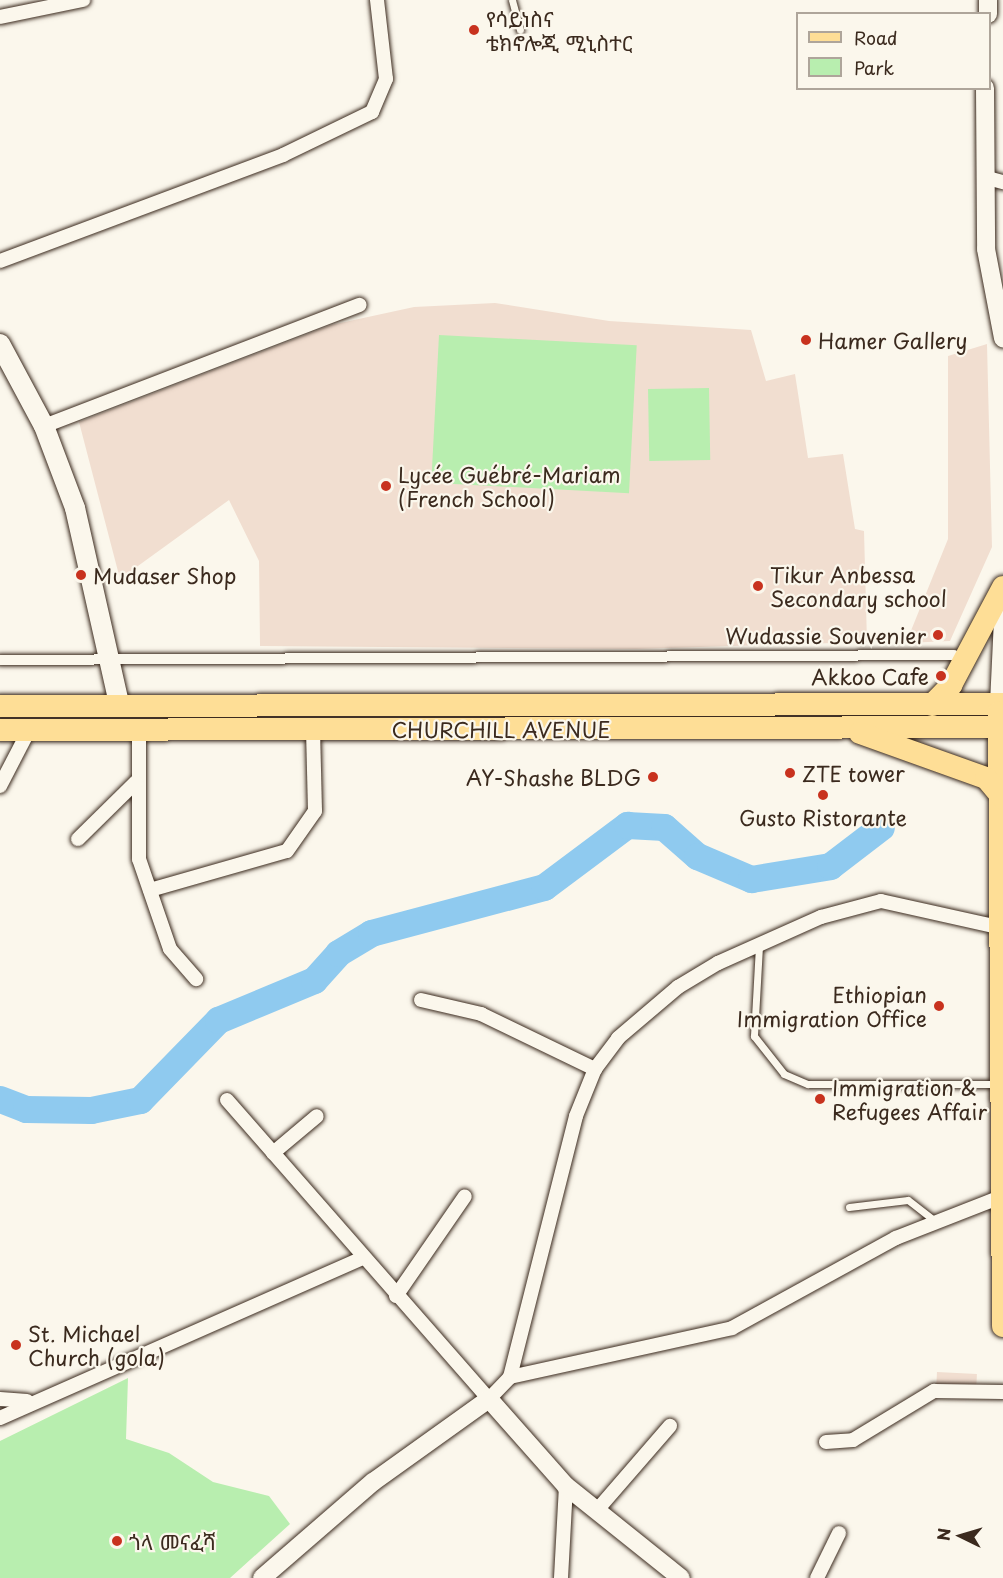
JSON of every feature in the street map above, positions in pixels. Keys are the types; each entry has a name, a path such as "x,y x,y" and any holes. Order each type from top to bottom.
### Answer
{"main road":[{"path":"0,344 44,426 75,508 120,707"},
{"path":"932,705 951,685 1003,587"},
{"path":"1001,704 1003,1326"},
{"name":"CHURCHILL AVENUE","path":"0,706 1001,704"},
{"path":"845,727 986,778 1003,798"},
{"name":"CHURCHILL AVENUE","path":"0,730 139,732 1002,727"}],"street":[{"path":"0,17 83,0"},
{"path":"0,261 283,155 372,112 386,79 377,0"},
{"path":"985,90 986,249 1003,338"},
{"path":"984,177 1003,182"},
{"path":"44,426 360,305"},
{"path":"1001,704 1003,619"},
{"path":"0,660 954,656"},
{"path":"0,786 29,730"},
{"path":"150,890 287,851 315,811 313,730"},
{"path":"139,732 135,842 170,949 196,979"},
{"path":"78,839 136,782"},
{"path":"271,1575 398,1462 489,1399 510,1377 560,1171 595,1069 618,1038 678,987 760,943 881,901 1002,928"},
{"path":"421,1000 481,1014 595,1069"},
{"path":"227,1100 362,1258 566,1486 598,1509 681,1578"},
{"path":"273,1153 317,1116"},
{"path":"396,1296 465,1196"},
{"path":"510,1377 732,1328 934,1220 1001,1196"},
{"path":"0,1418 27,1401 362,1258"},
{"path":"826,1442 853,1440 934,1391 1003,1392"},
{"path":"0,1399 27,1401"},
{"path":"598,1509 670,1426"},
{"path":"561,1578 566,1486"},
{"path":"817,1578 839,1533"}],"lane":[{"path":"512,0 520,30"},
{"path":"760,943 754,1036 784,1074 808,1084 1001,1084"},
{"path":"849,1207 908,1200 934,1220"}],"shaded area":[{"name":"Lycée Guébré-Mariam (French School)","path":"495,303 609,321 751,330 766,381 795,374 808,458 843,454 855,529 864,531 867,642 636,649 260,646 259,561 229,500 120,579 79,422 331,325 414,307"},
{"path":"987,344 992,547 950,641 906,643 948,539 948,356"},
{"path":"937,1372 977,1374 976,1399 936,1397"}],"green space":[{"path":"439,335 637,345 629,493 431,483"},
{"path":"709,388 710,460 649,461 648,389"},
{"path":"128,1378 126,1439 169,1453 213,1482 269,1496 290,1524 230,1578 0,1578 0,1441"}],"waterway":[{"path":"0,1099 26,1109 91,1110 140,1100 218,1020 314,980 338,953 371,933 544,887 627,825 664,827 697,856 751,879 830,866 881,827"}],"place":[{"name":"የሳይነስና ቴክኖሎጂ ሚኒስተር","path":"474,30"},
{"name":"Hamer Gallery","path":"806,340"},
{"name":"Lycée Guébré-Mariam (French School)","path":"386,486"},
{"name":"Mudaser Shop","path":"81,575"},
{"name":"Tikur Anbessa Secondary school","path":"758,586"},
{"name":"Wudassie Souvenier","path":"938,635"},
{"name":"Akkoo Cafe","path":"941,676"},
{"name":"ZTE tower","path":"790,773"},
{"name":"AY-Shashe BLDG","path":"653,777"},
{"name":"Gusto Ristorante","path":"823,795"},
{"name":"Ethiopian Immigration Office","path":"939,1006"},
{"name":"Immigration & Refugees Affair","path":"820,1099"},
{"name":"St. Michael Church (gola)","path":"16,1345"},
{"name":"ጎላ መናፈሻ","path":"117,1541"}]}
